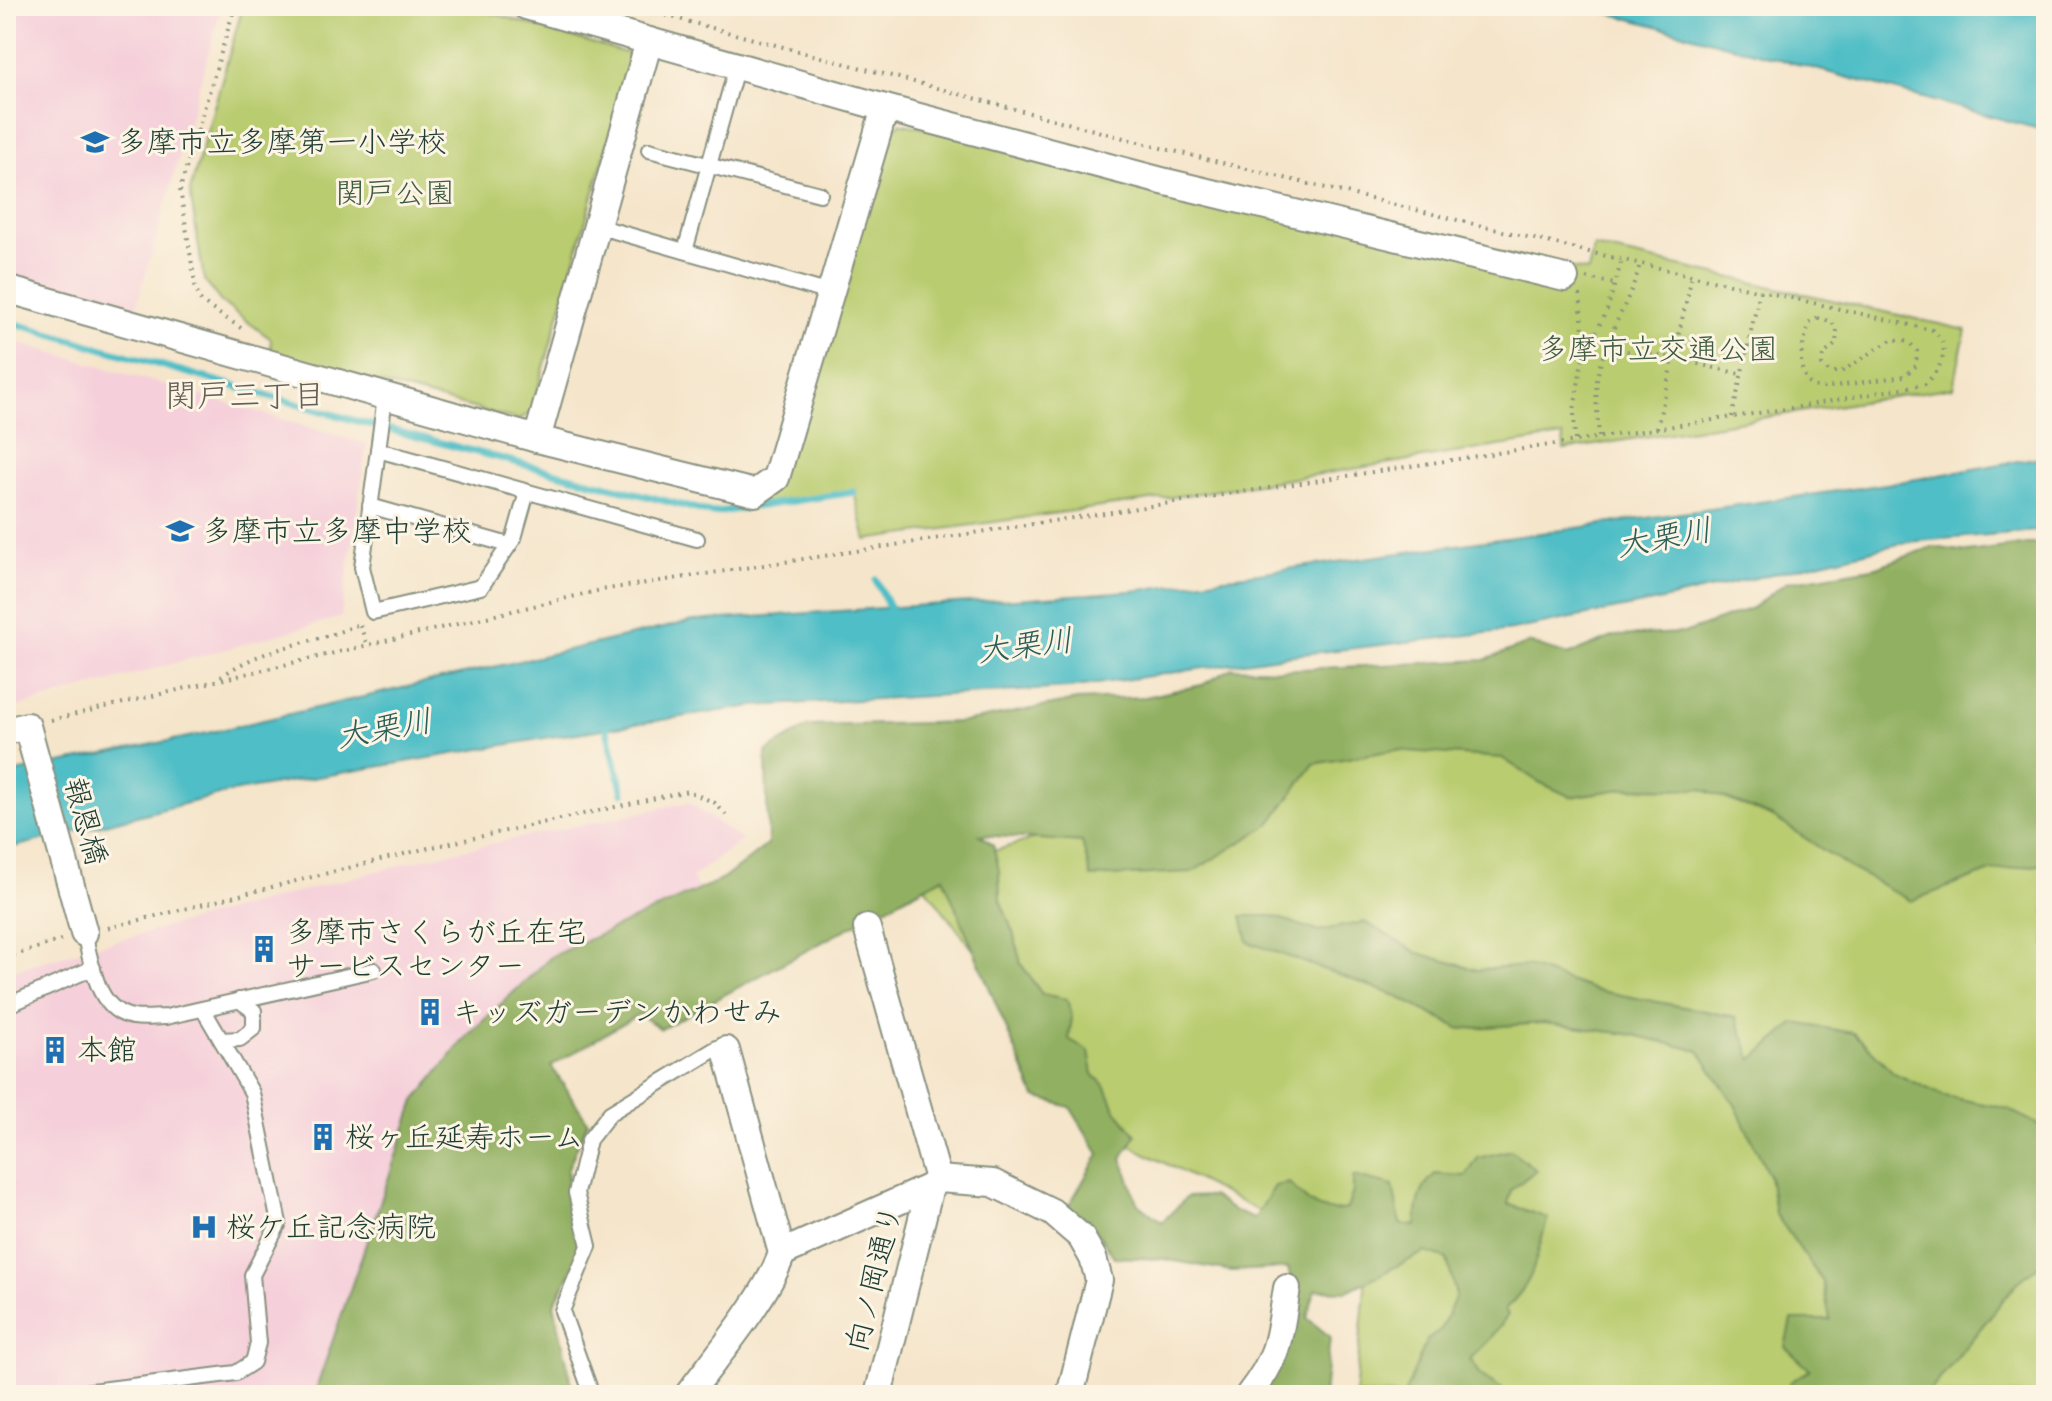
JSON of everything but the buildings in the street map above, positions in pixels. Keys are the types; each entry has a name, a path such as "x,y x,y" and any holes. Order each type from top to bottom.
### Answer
{"street":[{"path":"526,6 885,108 1162,181 1565,278"},
{"path":"537,439 649,41"},
{"path":"6,289 257,361 384,404 755,493 776,478 885,108"},
{"name":"報恩橋","path":"17,728 84,933"},
{"path":"867,928 934,1183"},
{"path":"688,1395 746,1316 778,1265 782,1253 726,1050"},
{"path":"782,1253 934,1183 993,1183 1052,1212 1081,1237 1093,1258 1099,1280 1070,1395"},
{"name":"向ノ岡通り","path":"878,1395 934,1183"},
{"path":"1249,1395 1268,1371 1278,1348 1287,1288"}],"lane":[{"path":"685,251 737,65"},
{"path":"649,150 820,194"},
{"path":"597,226 830,293"},
{"path":"384,404 362,567 373,612 481,587 514,538 527,492"},
{"path":"379,446 527,492 697,539"},
{"path":"370,506 509,545"},
{"path":"84,933 100,991 111,1009 132,1017 166,1017 374,970"},
{"path":"6,1006 93,968"},
{"path":"221,1040 240,1039 254,1028 254,1011 239,1000"},
{"path":"60,1395 236,1373 253,1362 258,1343 252,1275 279,1223 252,1093 203,1009"},
{"path":"592,1395 562,1311 589,1246 576,1193 589,1140 610,1113 717,1048 726,1050"}],"path":[{"path":"235,6 180,189 196,290 201,302 241,327 255,345 257,361"},
{"path":"17,728 220,678 629,585 888,548 1732,417 1925,384 1938,372 1945,345 1942,336 1932,330 1622,260 1157,147 630,6"},
{"path":"1575,441 1578,378 1607,310 1622,260"},
{"path":"1599,437 1597,380 1606,348 1634,289 1640,264"},
{"path":"1657,428 1692,276"},
{"path":"1565,278 1581,295 1583,332 1591,342 1606,348 1673,358 1740,374"},
{"path":"1732,417 1760,291"},
{"path":"1818,318 1832,322 1837,330 1836,344 1823,355 1822,365 1829,372 1841,372 1893,339 1909,342 1917,351 1916,366 1904,376 1824,388 1811,386 1801,374 1800,358 1809,323 1818,318 1823,306"},
{"path":"220,678 240,663 258,655 360,625 373,612"},
{"path":"360,625 367,645"},
{"path":"6,958 84,933 428,848 688,791 715,803 726,815"}],"shaded area":[{"name":"多摩市立多摩第一小学校","path":"6,6 222,6 134,315 6,278"},
{"name":"多摩市立多摩中学校","path":"6,339 367,444 341,617 6,710"},
{"name":"桜ケ丘記念病院","path":"689,802 742,840 692,877 711,915 482,1059 321,1395 6,1395 6,972 430,857"}],"green space":[{"name":"関戸公園","path":"243,6 468,6 633,55 531,413 518,420 270,354 271,339 221,302 204,280 190,191"},
{"name":"多摩市立交通公園","path":"900,123 1567,268 1588,271 1594,247 1966,330 1953,387 1564,450 1563,436 1193,494 866,540 854,492 757,506 755,493 776,477 887,136"},
{"path":"2046,544 2046,864 1991,871 1911,901 1852,869 1773,817 1701,789 1628,788 1571,797 1539,782 1502,758 1394,750 1314,764 1269,825 1192,872 1091,877 1082,842 980,835 993,845 999,871 1000,900 1021,964 1042,994 1067,999 1072,1017 1069,1039 1089,1051 1093,1074 1106,1087 1115,1109 1136,1135 1122,1158 1137,1203 1162,1222 1187,1197 1212,1196 1234,1211 1254,1219 1275,1186 1289,1183 1314,1205 1328,1210 1347,1209 1353,1191 1353,1176 1393,1186 1400,1224 1416,1226 1420,1198 1435,1174 1466,1176 1478,1158 1511,1150 1536,1170 1511,1190 1508,1204 1548,1218 1534,1267 1524,1287 1505,1309 1508,1315 1470,1359 1482,1376 1502,1389 1501,1395 1404,1395 1427,1340 1440,1331 1456,1296 1447,1259 1425,1252 1347,1291 1315,1290 1307,1318 1330,1337 1324,1395 1257,1395 1293,1286 1288,1268 1231,1271 1163,1259 1114,1257 1091,1223 1068,1207 1099,1154 1070,1107 1035,1097 943,877 661,1029 639,1014 551,1066 588,1122 567,1170 580,1255 554,1304 574,1395 314,1395 415,1101 466,1037 552,956 723,879 768,844 766,752 809,726 964,722 1077,700 1145,697 1202,685 1232,668 1281,670 1485,660 1529,643 1568,655 1615,636 1684,633 1752,608 1787,582 1873,568 1933,547 1968,552"},
{"path":"2046,627 2046,1395 1355,1395 1367,1266 1119,1140 916,875 1380,732"},
{"path":"1242,916 1273,916 1317,931 1365,922 1418,953 1477,970 1526,966 1595,990 1736,1017 1752,1060 1795,1023 1854,1033 1894,1073 1944,1096 2009,1109 2046,1129 2046,1259 2016,1284 1927,1395 1789,1395 1790,1382 1810,1370 1785,1347 1791,1320 1830,1320 1823,1282 1775,1213 1769,1175 1735,1105 1699,1051 1634,1035 1544,1023 1460,1029 1394,995 1248,942"}],"water":[{"path":"1582,6 2046,6 2046,131"},
{"name":"大栗川","path":"2046,456 2046,530 1907,542 1658,601 1512,630 1285,656 1069,688 753,706 551,737 231,792 6,849 6,774 203,734 693,621 1132,591 1900,482"}],"waterway":[{"path":"6,321 360,422 712,513 854,492"},
{"path":"876,580 892,614"},
{"path":"605,722 623,793"}],"place":[{"name":"多摩市立多摩第一小学校","path":"95,142"},
{"name":"多摩市立多摩中学校","path":"180,531"},
{"name":"多摩市さくらが丘在宅 サービスセンター","path":"264,949"},
{"name":"キッズガーデンかわせみ","path":"430,1012"},
{"name":"本館","path":"55,1050"},
{"name":"桜ヶ丘延寿ホーム","path":"323,1137"},
{"name":"桜ケ丘記念病院","path":"204,1227"}],"district":[{"name":"関戸三丁目","path":"245,395"}]}
